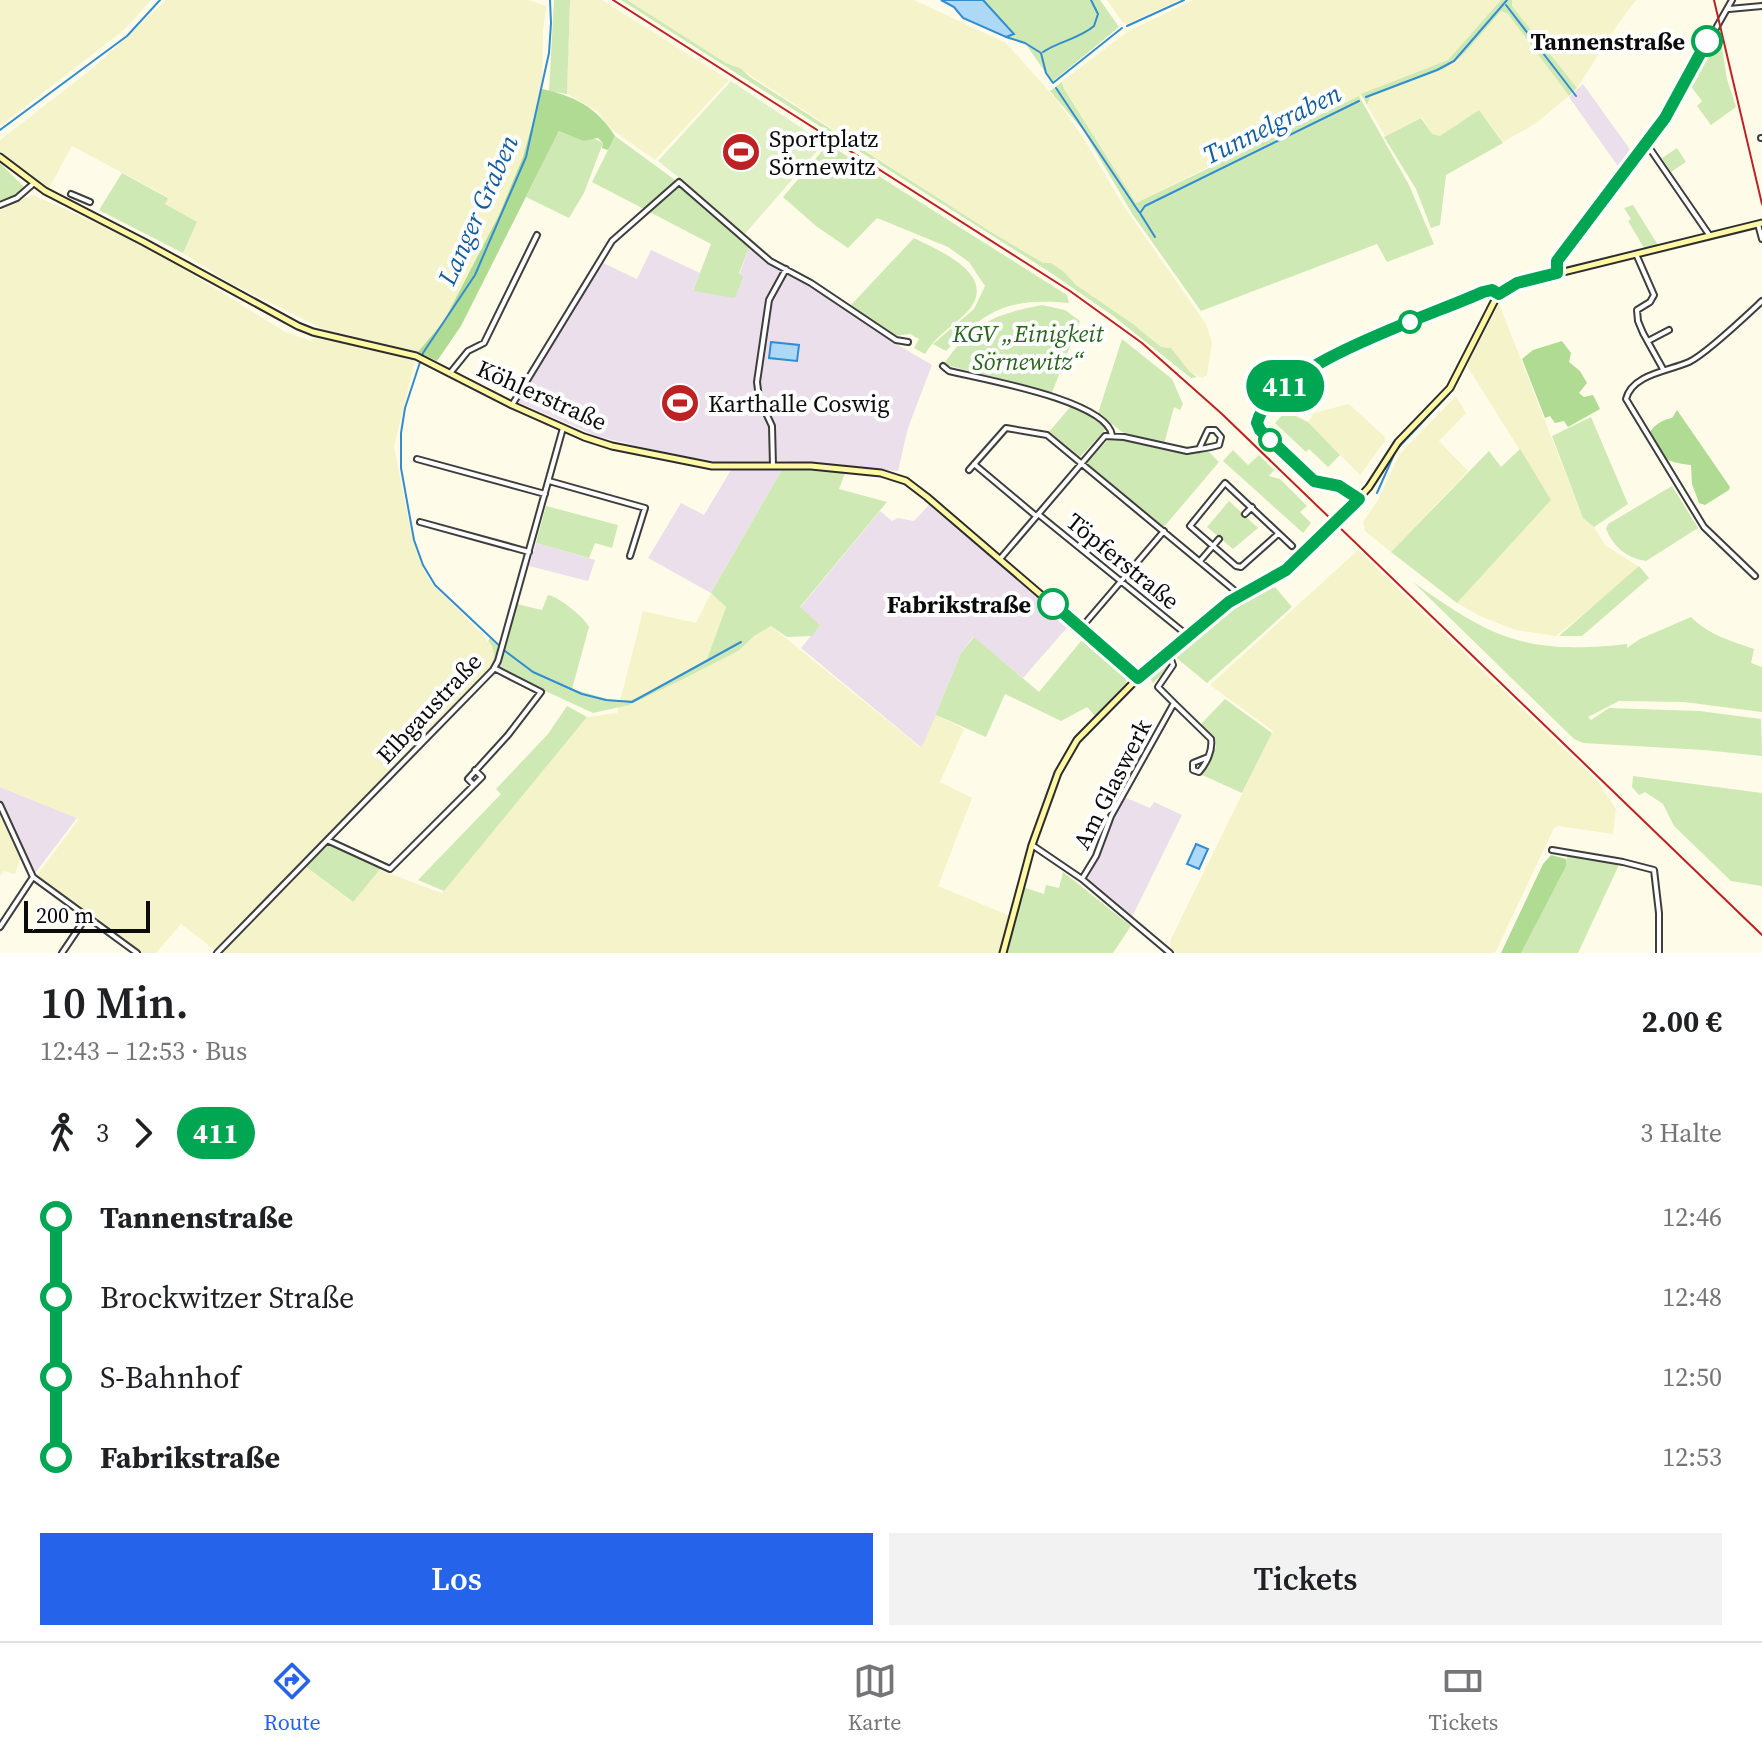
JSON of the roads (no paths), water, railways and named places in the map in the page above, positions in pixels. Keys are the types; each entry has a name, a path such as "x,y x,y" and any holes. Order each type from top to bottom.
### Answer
{"street":[{"path":"1557,273 1557,261 1665,118 1732,0"},
{"path":"1729,9 1762,6"},
{"path":"1646,143 1710,236"},
{"name":"Köhlerstraße","path":"0,157 33,184 305,330 424,359 512,405 612,446 712,466 834,468 881,473 901,479 912,484 1000,559"},
{"path":"512,405 612,241 679,182 762,254 894,339 908,342"},
{"path":"0,205 17,198 33,184"},
{"path":"71,194 90,202"},
{"path":"75,207 82,198"},
{"path":"1003,953 1032,845 1069,751 1082,734 1168,651 1240,595 1286,570 1359,499 1398,442 1450,388 1499,294 1517,283 1760,224 1762,239"},
{"path":"451,372 468,351 484,343 537,235"},
{"path":"1636,254 1654,292 1653,299 1640,307 1636,315 1663,369"},
{"path":"773,466 772,426 759,398 757,382 769,300 786,269"},
{"path":"1359,499 1339,486 1314,481 1260,430 1258,416 1290,382 1358,343 1483,292 1492,290 1499,294"},
{"path":"1755,576 1704,527 1626,399 1629,391 1663,369 1696,358 1762,301"},
{"path":"1648,341 1669,330"},
{"path":"943,366 949,371 1070,402 1106,423 1112,435"},
{"name":"Elbgaustraße","path":"217,953 494,668 563,428"},
{"path":"969,470 1006,428 1047,435 1240,595"},
{"path":"1138,678 1000,559 1101,440 1112,435 1179,450 1199,449 1219,445 1221,437 1215,430 1208,430 1199,449"},
{"path":"417,459 545,494"},
{"name":"Töpferstraße","path":"974,464 1187,635"},
{"path":"549,481 645,508 630,556"},
{"path":"1278,534 1241,567 1190,526 1225,483 1292,546"},
{"path":"1245,514 1252,507"},
{"path":"420,522 529,552"},
{"path":"1081,628 1164,531"},
{"path":"1200,561 1219,539"},
{"name":"Am Glaswerk","path":"1168,651 1173,665 1158,687 1211,739 1212,748 1208,757"},
{"path":"474,785 468,779 541,692 494,668"},
{"name":"Am Glaswerk","path":"1082,879 1096,856 1111,816 1174,703"},
{"path":"328,841 390,869 482,777 475,770"},
{"path":"0,805 33,877 137,953"},
{"path":"1032,845 1082,879 1170,953"},
{"path":"1552,850 1654,870 1659,913 1659,953"},
{"path":"0,927 33,877"},
{"path":"62,953 87,916"},
{"path":"126,953 130,947"}],"water":[{"path":"941,0 983,0 1014,34 1006,37 963,18 954,7"},
{"path":"771,342 799,345 797,361 769,358"},
{"path":"1196,844 1208,849 1199,869 1187,864"}],"waterway":[{"name":"Langer Graben","path":"0,130 127,36 160,0"},
{"name":"Langer Graben","path":"550,0 549,53 526,157 475,275 423,353 405,408 401,468 414,540 423,565 435,585 505,651 533,672 582,694 632,702 741,642"},
{"path":"1043,52 1094,26 1098,14 1091,0"},
{"path":"1127,26 1184,0"},
{"name":"Tunnelgraben","path":"1366,97 1454,61 1507,0"},
{"path":"1506,5 1576,96"},
{"path":"1006,37 1025,43 1041,53 1046,73 1053,83 1122,28"},
{"path":"1056,88 1139,212"},
{"name":"Tunnelgraben","path":"1155,237 1140,213 1145,206 1359,101"},
{"path":"1377,493 1396,450 1449,394"}],"railway":[{"path":"613,0 1070,291 1142,343 1222,414 1762,935"},
{"path":"1714,0 1762,204"}],"place":[{"name":"Tannenstraße","path":"1707,41"},
{"name":"Sportplatz Sörnewitz","path":"741,152"},
{"name":"Karthalle Coswig","path":"680,403"},
{"name":"Fabrikstraße","path":"1053,604"}],"park label":[{"name":"KGV „Einigkeit Sörnewitz“","path":"1028,347"}]}
